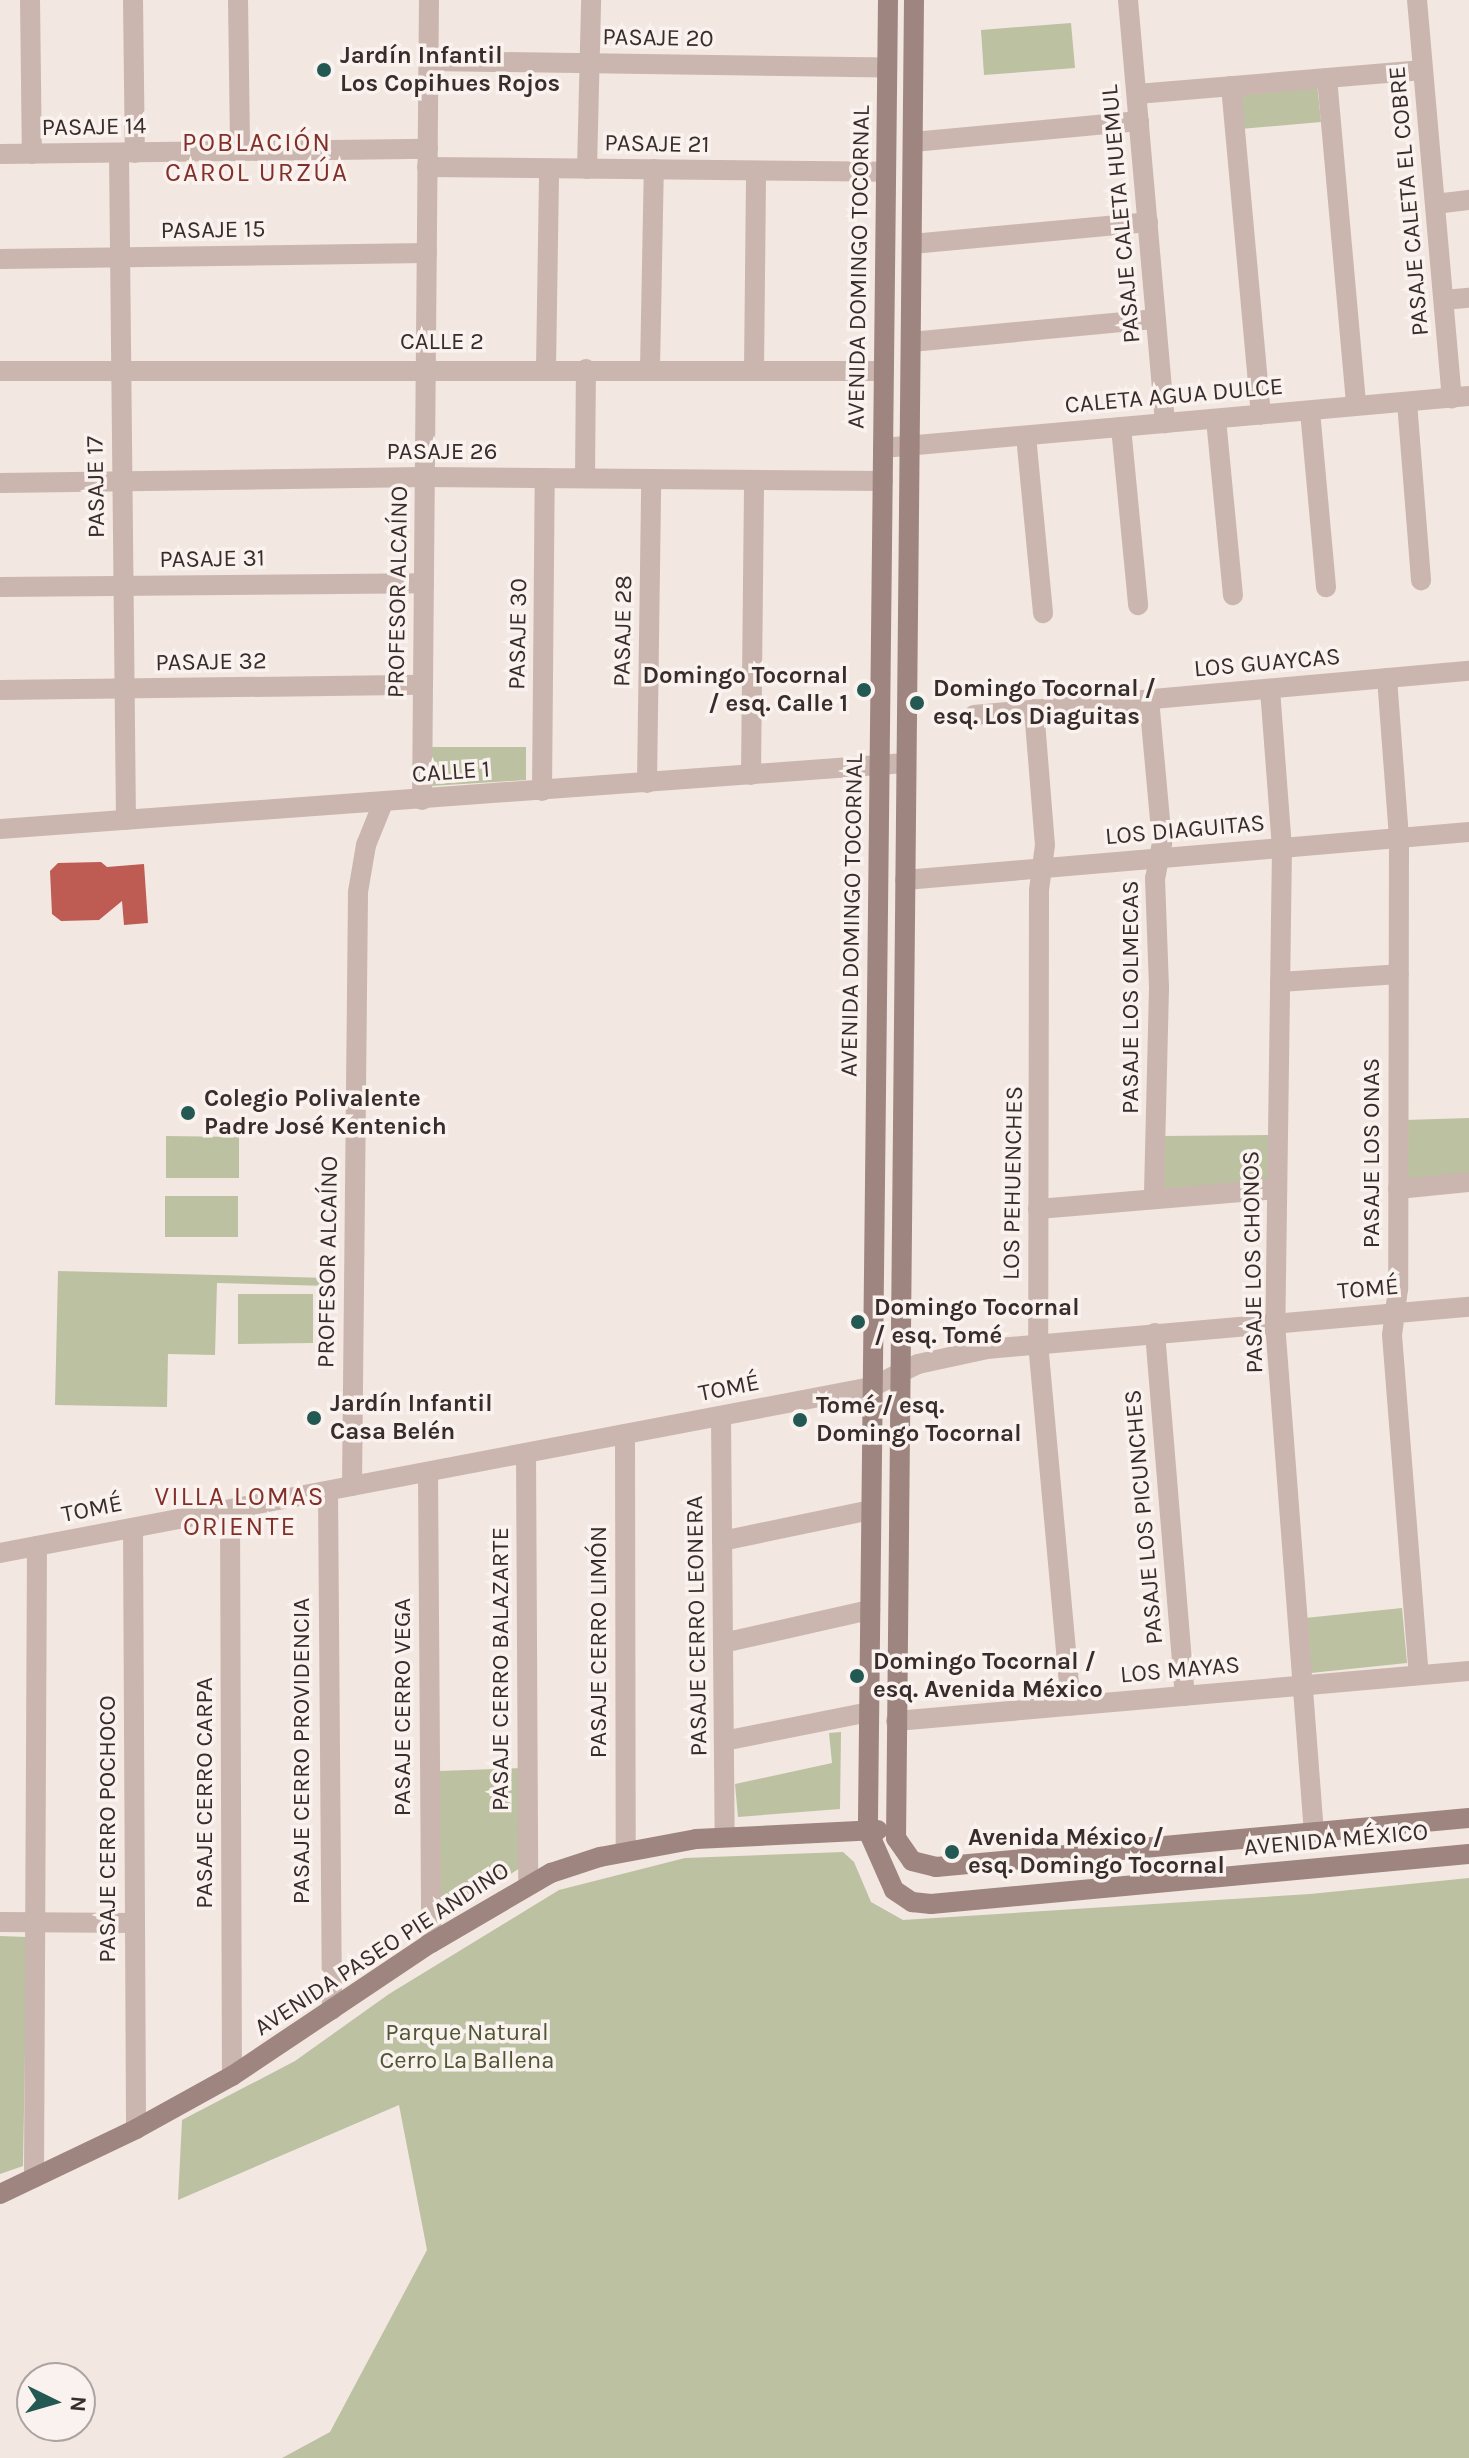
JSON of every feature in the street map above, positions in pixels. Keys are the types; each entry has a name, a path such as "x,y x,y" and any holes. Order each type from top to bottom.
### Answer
{"main road":[{"name":"AVENIDA DOMINGO TOCORNAL","path":"868,1831 888,0"},
{"path":"868,1831 894,1830 914,0"},
{"name":"AVENIDA MÉXICO","path":"894,1830 906,1856 936,1867 1469,1818"},
{"name":"AVENIDA PASEO PIE ANDINO","path":"0,2194 136,2129 232,2076 431,1943 528,1884 626,1851 725,1836 868,1831"},
{"name":"AVENIDA MÉXICO","path":"868,1831 894,1890 912,1902 931,1904 1469,1854"}],"street":[{"path":"30,0 32,154"},
{"name":"PASAJE 17","path":"126,820 120,257 133,0"},
{"path":"238,0 240,151"},
{"name":"PROFESOR ALCAÍNO","path":"422,800 429,0"},
{"path":"587,169 591,0"},
{"name":"PASAJE CALETA HUEMUL","path":"1128,0 1165,423"},
{"name":"PASAJE CALETA EL COBRE","path":"1417,0 1444,300 1461,397"},
{"name":"PASAJE 20","path":"429,61 887,67"},
{"path":"1137,94 1423,70"},
{"path":"1327,78 1356,406"},
{"path":"1231,86 1261,415"},
{"path":"913,142 1139,121"},
{"name":"PASAJE 14","path":"0,154 240,151 428,158"},
{"name":"PASAJE 21","path":"428,158 549,169 886,172"},
{"path":"546,368 549,169"},
{"path":"650,369 654,169"},
{"path":"754,370 756,171"},
{"path":"1435,204 1469,200"},
{"path":"912,244 1148,222"},
{"name":"PASAJE 15","path":"0,259 427,253"},
{"path":"1444,300 1469,298"},
{"path":"911,342 1156,319"},
{"name":"CALLE 2","path":"0,371 426,367 884,371"},
{"path":"585,478 586,369"},
{"name":"CALETA AGUA DULCE","path":"883,448 1461,397"},
{"path":"1407,402 1421,580"},
{"path":"1310,411 1326,587"},
{"path":"1216,419 1233,595"},
{"path":"1121,427 1138,605"},
{"path":"1026,436 1043,613"},
{"name":"PASAJE 26","path":"0,483 425,477 883,481"},
{"name":"PASAJE 30","path":"542,791 545,478"},
{"name":"PASAJE 28","path":"647,783 651,479"},
{"path":"751,775 754,480"},
{"name":"PASAJE 31","path":"0,587 424,583"},
{"name":"LOS GUAYCAS","path":"974,715 1469,671"},
{"name":"PASAJE LOS ONAS","path":"1387,678 1399,838 1398,1189 1392,1335 1419,1675"},
{"name":"PASAJE 32","path":"0,690 423,685"},
{"name":"PASAJE LOS CHONOS","path":"1270,689 1282,848 1275,1323 1314,1833"},
{"name":"PASAJE LOS OLMECAS","path":"1149,699 1159,858 1154,1199"},
{"name":"LOS PEHUENCHES","path":"1034,709 1045,845 1042,868 1038,1343 1071,1706"},
{"name":"CALLE 1","path":"0,829 906,763"},
{"name":"PROFESOR ALCAÍNO","path":"352,1486 358,892 366,845 383,803"},
{"name":"LOS DIAGUITAS","path":"905,880 1469,832"},
{"path":"1280,982 1399,974"},
{"path":"1398,1189 1469,1182"},
{"path":"1038,1209 1277,1189"},
{"name":"TOMÉ","path":"0,1553 872,1387 900,1371 960,1354 1038,1343 1469,1307"},
{"name":"PASAJE LOS PICUNCHES","path":"1155,1333 1185,1696"},
{"name":"PASAJE CERRO LEONERA","path":"721,1416 725,1836"},
{"name":"PASAJE CERRO LIMÓN","path":"625,1434 626,1851"},
{"name":"PASAJE CERRO BALAZARTE","path":"526,1453 528,1884"},
{"name":"PASAJE CERRO VEGA","path":"428,1472 431,1943"},
{"name":"PASAJE CERRO PROVIDENCIA","path":"328,1491 332,2010"},
{"name":"PASAJE CERRO CARPA","path":"230,1510 232,2076"},
{"path":"722,1541 871,1510"},
{"name":"PASAJE CERRO POCHOCO","path":"133,1528 136,2129"},
{"path":"34,2178 37,1546"},
{"path":"723,1643 870,1610"},
{"name":"LOS MAYAS","path":"896,1721 1469,1671"},
{"path":"724,1741 869,1712"},
{"path":"0,1922 135,1923"}],"green space":[{"path":"1071,23 1075,68 984,75 981,30"},
{"path":"1317,83 1321,122 1240,129 1237,90"},
{"path":"432,747 526,747 526,780 431,786"},
{"path":"1469,1118 1469,1173 1404,1179 1405,1120"},
{"path":"1271,1135 1270,1183 1160,1189 1162,1136"},
{"path":"166,1136 239,1137 239,1178 166,1178"},
{"path":"165,1196 238,1196 238,1237 165,1237"},
{"path":"58,1271 329,1278 329,1286 217,1283 215,1355 168,1354 167,1407 55,1405"},
{"path":"238,1294 313,1294 313,1343 238,1344"},
{"path":"1402,1608 1407,1663 1311,1673 1305,1618"},
{"path":"841,1732 840,1809 738,1817 735,1784 832,1763 829,1733"},
{"path":"525,1768 520,1868 437,1921 439,1771"},
{"name":"Parque Natural Cerro La Ballena","path":"843,1852 854,1862 871,1902 903,1920 1310,1894 1469,1878 1469,2458 282,2458 330,2432 427,2250 399,2105 178,2200 182,2120 295,2061 389,1994 559,1890 685,1858"},
{"path":"0,1936 27,1937 23,2166 0,2174"}],"building":[{"path":"101,862 107,867 144,864 148,923 124,925 122,901 99,920 61,921 52,914 50,871 58,863"}],"place":[{"name":"Jardín Infantil Los Copihues Rojos","path":"324,70"},
{"name":"Domingo Tocornal / esq. Calle 1","path":"864,690"},
{"name":"Domingo Tocornal / esq. Los Diaguitas","path":"917,703"},
{"name":"Colegio Polivalente Padre José Kentenich","path":"188,1113"},
{"name":"Domingo Tocornal / esq. Tomé","path":"858,1322"},
{"name":"Jardín Infantil Casa Belén","path":"314,1418"},
{"name":"Tomé / esq. Domingo Tocornal","path":"800,1420"},
{"name":"Domingo Tocornal / esq. Avenida México","path":"857,1676"},
{"name":"Avenida México / esq. Domingo Tocornal","path":"952,1852"}],"district":[{"name":"POBLACIÓN CAROL URZÚA","path":"257,158"},
{"name":"VILLA LOMAS ORIENTE","path":"240,1512"}]}
